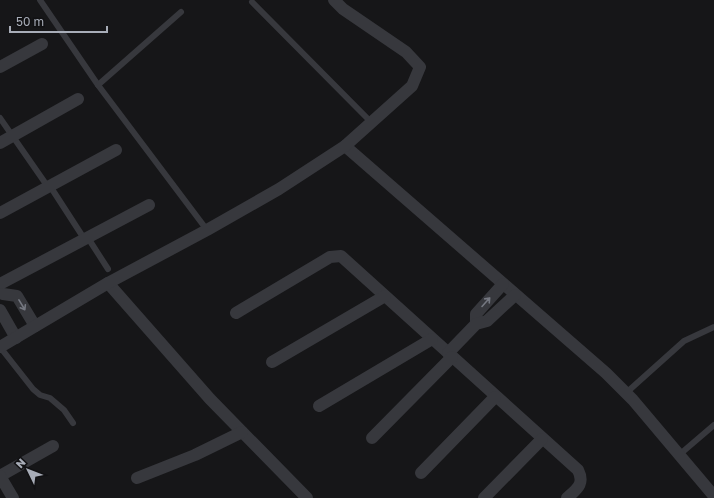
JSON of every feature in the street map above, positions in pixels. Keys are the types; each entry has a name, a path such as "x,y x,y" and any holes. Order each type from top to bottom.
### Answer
{"street":[{"path":"0,347 108,283 207,230 279,189 345,146 412,86 420,67 406,52 344,10 334,0"},
{"path":"0,67 42,44"},
{"path":"0,143 78,99"},
{"path":"345,146 353,150 515,295 606,373 626,393 714,496"},
{"path":"0,213 116,150"},
{"path":"1,289 87,239 150,205"},
{"path":"236,313 330,258 341,256 495,397 578,470 582,477 581,485 567,498"},
{"path":"108,283 210,399 307,498"},
{"path":"476,324 476,314 503,284"},
{"path":"0,306 1,289"},
{"path":"1,289 17,296 35,326"},
{"path":"372,438 450,355 476,324 487,322 515,295"},
{"path":"272,362 384,296"},
{"path":"0,310 16,338"},
{"path":"319,406 432,339"},
{"path":"421,473 495,397"},
{"path":"137,478 195,455 242,432"},
{"path":"484,498 542,439"},
{"path":"13,498 0,476 53,446"}],"lane":[{"path":"40,0 98,85 207,230"},
{"path":"252,2 371,122"},
{"path":"98,85 181,12"},
{"path":"0,118 108,269"},
{"path":"626,393 684,341 714,327"},
{"path":"0,347 33,389 40,395 50,398 64,410 73,423"},
{"path":"679,455 714,425"}]}
